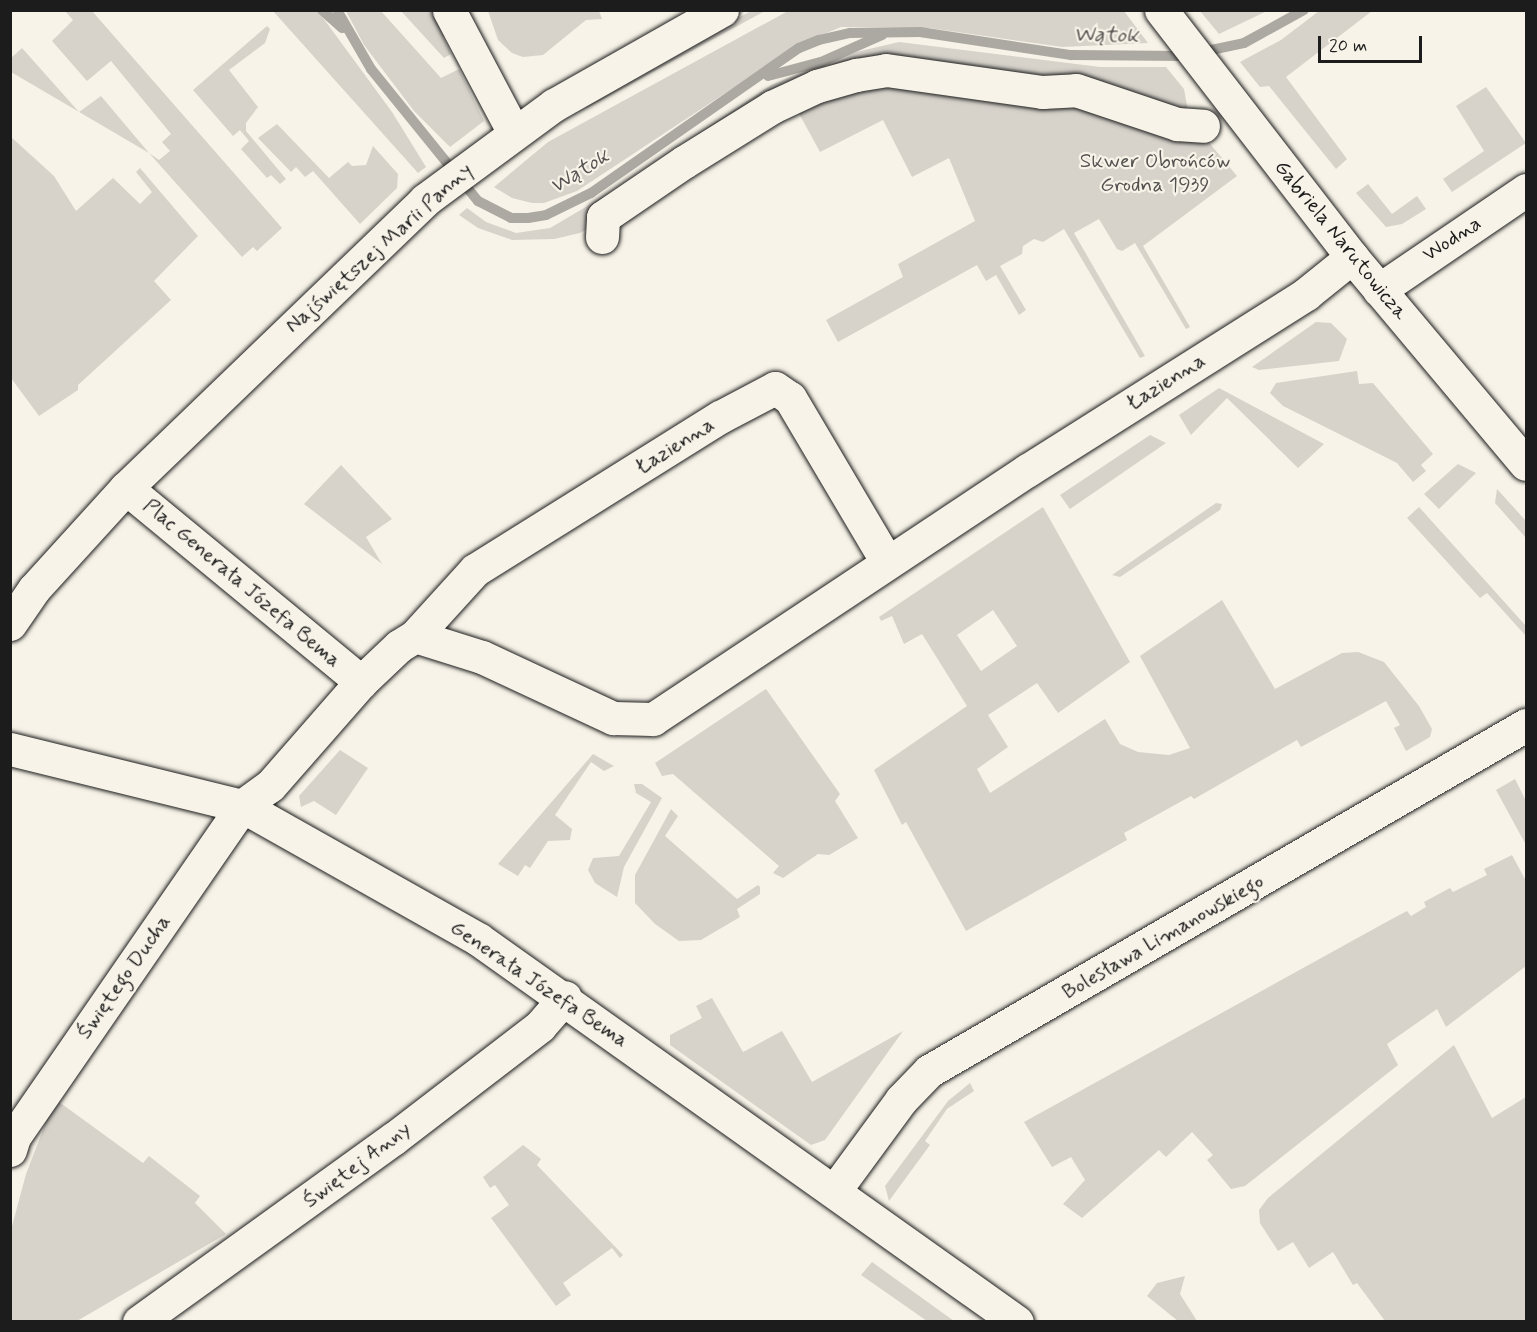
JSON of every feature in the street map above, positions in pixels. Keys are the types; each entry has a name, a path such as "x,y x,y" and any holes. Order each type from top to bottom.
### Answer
{"street":[{"path":"450,10 513,131"},
{"name":"Najświętszej Marii Panny","path":"126,488 425,200 513,131 722,10"},
{"name":"Gabriela Narutowicza","path":"1161,10 1352,257 1527,464"},
{"path":"602,237 603,217 684,162 772,107 817,86 856,75 886,70 1042,92 1076,90 1177,124 1203,126"},
{"name":"Wodna","path":"1379,290 1527,190"},
{"name":"Łazienna","path":"415,636 482,657 613,718 653,719 887,562 1306,294 1352,257"},
{"name":"Łazienna","path":"362,682 399,646 415,636 475,570 720,417 775,388 790,398 887,562"},
{"name":"Plac Generała Józefa Bema","path":"10,624 62,557 126,488 362,682 270,786 242,806"},
{"name":"Bolesława Limanowskiego","path":"836,1190 901,1100 929,1071 1527,725"},
{"name":"Generała Józefa Bema","path":"10,749 242,806 478,939 565,997 762,1143 836,1190 1017,1322"},
{"name":"Świętego Ducha","path":"10,1150 14,1137 242,806"},
{"name":"Świętej Anny","path":"140,1322 393,1139 540,1026 565,997"}],"green space":[{"path":"65,11 92,11 282,228 257,251 253,247 242,257 149,153 159,160 170,151 162,142 171,134 111,61 87,81 52,41 73,20"},
{"path":"273,11 318,11 392,112 426,167 418,173"},
{"path":"346,11 381,11 441,78 459,69 484,121 450,147 414,111 364,45"},
{"path":"401,11 441,11 451,33 443,37 451,54 444,58"},
{"path":"488,11 599,11 602,19 586,20 543,55 523,57 512,53 498,40"},
{"path":"751,11 765,11 587,108 584,103"},
{"path":"788,11 1124,11 1148,43 1062,47 929,28 841,27 798,45 577,191 544,203 532,203 512,198 494,187 548,142"},
{"path":"1200,11 1267,11 1219,34"},
{"path":"1319,11 1372,11 1286,77 1347,159 1336,169 1269,86 1260,87 1240,62 1281,40"},
{"path":"267,26 270,29 265,43 229,70 258,107 246,123 246,131 286,179 280,184 271,175 267,178 241,149 249,141 240,130 233,136 193,90"},
{"path":"899,42 1100,67 1166,67 1184,89 1189,117 869,68 580,233 554,239 512,240 478,228 459,215 467,208 486,222 516,233 550,228 613,191 771,85 839,56"},
{"path":"22,48 79,112 11,72 11,58"},
{"name":"Skwer Obrońców Grodna 1939","path":"864,81 1061,103 1201,133 1237,176 1143,246 1190,327 1186,329 1135,243 1122,251 1117,249 1099,219 1074,233 1145,356 1140,358 1064,229 1043,242 1034,239 1023,246 1022,254 1000,266 1026,310 1019,315 996,275 986,281 977,265 838,342 826,320 903,277 898,264 975,221 949,158 912,177 883,120 820,152 796,108"},
{"path":"1486,87 1526,143 1452,192 1443,179 1484,151 1456,106"},
{"path":"101,96 149,153 79,112"},
{"path":"277,124 329,178 348,162 352,166 366,165 373,146 398,174 397,188 360,224 313,171 305,177 296,167 291,172 258,138"},
{"path":"10,136 54,176 76,211 113,178 140,204 152,192 136,172 140,168 198,236 154,281 171,300 78,385 78,390 39,416 11,378"},
{"path":"1368,184 1392,214 1417,196 1426,209 1402,224 1386,227 1356,193"},
{"path":"1316,322 1331,323 1347,339 1339,361 1259,370 1252,367"},
{"path":"1357,371 1359,384 1373,383 1433,454 1421,465 1426,471 1413,482 1397,463 1283,406 1270,393 1276,383"},
{"path":"1219,388 1324,444 1298,468 1227,398 1191,435 1179,415"},
{"path":"1150,435 1166,443 1070,509 1060,495"},
{"path":"1458,464 1476,473 1439,509 1424,494"},
{"path":"341,465 392,519 366,537 382,564 304,504"},
{"path":"1497,489 1526,521 1526,538 1495,503"},
{"path":"1216,503 1222,504 1220,510 1120,577 1112,575"},
{"path":"1043,507 1130,662 1058,713 1037,683 988,715 1008,747 977,769 990,793 1105,719 1120,744 1138,752 1169,755 1190,748 1140,656 1222,600 1275,689 1342,653 1358,652 1384,662 1419,706 1432,729 1430,737 1406,751 1394,728 1400,725 1386,701 1301,747 1297,740 1194,799 1191,796 1124,833 1127,840 966,931 906,822 902,825 874,770 967,706 922,634 904,644 892,616 881,621 879,617","holes":["993,610 1017,646 981,671 957,635"]},
{"path":"1419,507 1526,626 1526,636 1487,593 1480,598 1407,518"},
{"path":"766,689 840,794 835,801 858,838 829,855 818,854 783,878 773,873 779,866 673,774 662,776 655,763"},
{"path":"340,750 368,768 336,815 314,801 301,807 299,796"},
{"path":"593,754 614,766 604,771 591,762 555,815 572,829 570,840 548,841 530,868 525,865 518,876 498,864"},
{"path":"1515,779 1526,801 1526,845 1496,790"},
{"path":"634,784 642,784 662,798 624,867 617,897 595,883 588,870 593,858 619,856 651,802 636,793"},
{"path":"671,809 678,816 665,836 737,899 758,885 760,887 760,894 737,909 740,917 701,940 679,941 655,924 635,903 635,875"},
{"path":"1512,855 1526,881 1526,966 1446,1027 1437,1009 1387,1044 1398,1065 1245,1186 1231,1189 1207,1160 1213,1155 1192,1132 1166,1157 1159,1150 1082,1218 1063,1204 1085,1180 1071,1157 1052,1167 1024,1122 1390,920 1407,911 1411,916 1426,907 1424,902 1450,888 1453,892 1487,875 1484,869"},
{"path":"712,998 743,1052 782,1031 812,1082 903,1031 825,1140 811,1145 670,1045 670,1035 702,1018 696,1006"},
{"path":"1454,1045 1492,1118 1526,1097 1526,1321 1385,1321 1357,1283 1353,1285 1333,1252 1309,1268 1293,1242 1278,1251 1260,1223 1259,1210 1268,1198"},
{"path":"970,1083 974,1091 947,1109 925,1141 930,1145 889,1201 885,1186 948,1101"},
{"path":"55,1099 143,1163 149,1156 200,1196 195,1203 226,1234 77,1321 11,1322 11,1230 26,1174"},
{"path":"523,1145 541,1159 537,1165 623,1255 620,1258 612,1248 563,1283 571,1295 556,1306 491,1218 509,1205 495,1185 490,1188 483,1177"},
{"path":"872,1262 954,1321 927,1321 861,1275"},
{"path":"1185,1276 1180,1294 1197,1321 1178,1321 1147,1296 1157,1283"}],"waterway":[{"name":"Wątok","path":"322,10 342,28"},
{"name":"Wątok","path":"337,10 371,69 478,201 511,218 546,215 591,193 799,48 819,40 850,33 920,32 1071,55 1183,56 1244,43 1304,10"},
{"name":"Wątok","path":"768,76 821,62 882,35"}]}
